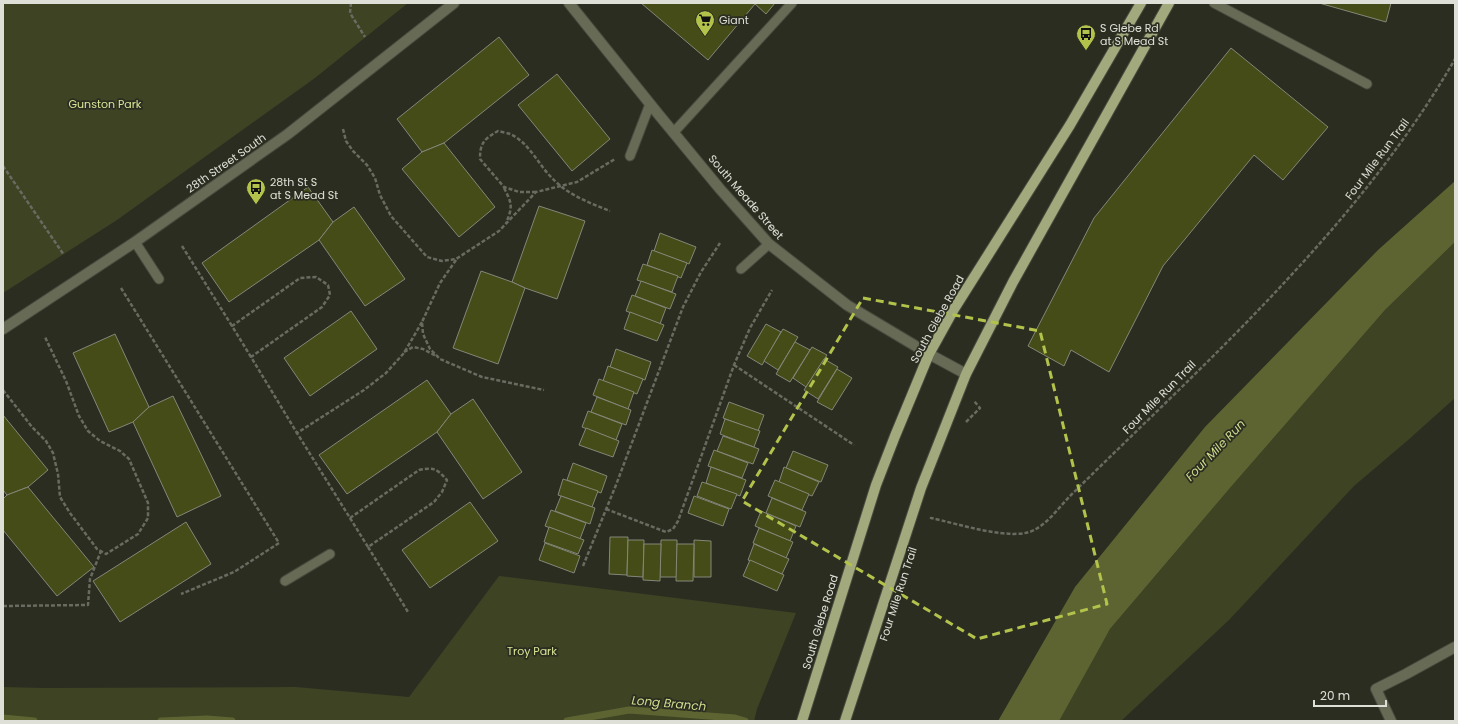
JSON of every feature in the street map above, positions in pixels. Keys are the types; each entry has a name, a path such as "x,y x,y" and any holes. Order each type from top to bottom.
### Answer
{"main road":[{"name":"South Glebe Road","path":"802,721 876,485 894,436 929,354 954,309 1070,125 1141,3"},
{"path":"845,721 921,488 966,374 1013,282 1169,3"}],"street":[{"name":"28th Street South","path":"3,329 135,242 288,134 454,3"},
{"name":"South Meade Street","path":"569,3 720,189 769,244 847,305 929,354 966,374"},
{"path":"1391,721 1376,689 1455,646"}],"lane":[{"path":"674,132 792,3"},
{"path":"1214,3 1367,84"},
{"path":"630,156 650,104"},
{"path":"135,242 159,279"},
{"path":"741,269 769,244"},
{"path":"285,581 330,554"}],"path":[{"path":"351,3 350,12 366,37"},
{"name":"Four Mile Run Trail","path":"929,524 931,518 1006,534 1023,535 1036,530 1236,332 1317,248 1356,202 1394,153 1455,59"},
{"path":"343,129 346,141 353,152 367,166 375,178 380,195 391,216 427,257 442,261 456,259"},
{"path":"506,224 511,212 510,200 504,187 480,160 480,148 488,137 498,131 512,134 525,145 552,179 561,187 588,202 610,211"},
{"path":"504,187 519,192 536,192 561,187 577,182 616,158"},
{"path":"3,166 64,255"},
{"path":"298,433 364,390 386,373 404,353 422,322 440,282 456,259 500,231 536,192"},
{"path":"583,566 683,307 701,272 720,243"},
{"path":"182,246 408,612"},
{"path":"232,326 300,278 316,277 328,285 330,295 322,307 250,357"},
{"path":"121,288 279,543 234,572 181,594"},
{"path":"606,509 666,532 673,529 678,521 734,365 750,328 772,290"},
{"path":"422,322 423,334 430,349 440,359"},
{"path":"3,390 32,427 46,441 53,453 58,474 60,497 97,549 106,554 138,534 148,518 148,504 130,459 120,451 100,441 88,431 79,416 66,381 45,337"},
{"path":"404,353 413,347 423,349 440,359 482,377 544,390"},
{"path":"734,365 854,445"},
{"path":"350,518 419,470 430,468 439,471 447,480 442,492 434,502 368,547"},
{"path":"3,606 88,605 90,579 101,551"}],"highlighted area":[{"path":"863,298 1040,331 1107,604 977,639 742,501"}],"green space":[{"name":"Gunston Park","path":"3,3 408,3 315,78 117,220 3,293"},
{"path":"1455,242 1455,398 1354,486 1229,620 1121,721 1054,721 1110,629 1385,310"},
{"name":"Troy Park","path":"499,576 796,613 757,709 754,721 3,721 3,687 296,687 409,697"}],"water":[{"name":"Four Mile Run","path":"1455,181 1455,242 1385,310 1110,629 1059,721 998,721 1075,587 1205,427 1378,250"}],"building":[{"name":"Giant","path":"641,3 775,3 766,14 755,4 708,60"},
{"path":"1319,3 1391,3 1386,22"},
{"path":"499,37 529,75 444,143 422,152 397,119"},
{"path":"1231,48 1328,127 1283,180 1254,155 1163,266 1109,372 1071,350 1064,366 1028,346 1094,218"},
{"path":"557,74 610,139 572,171 518,105"},
{"path":"444,143 495,207 459,237 402,169 422,152"},
{"path":"308,187 333,222 319,240 229,302 202,263"},
{"path":"539,206 585,221 557,299 512,282"},
{"path":"354,207 405,279 365,306 319,240 333,222"},
{"path":"660,233 696,247 689,264 654,251"},
{"path":"652,250 687,263 681,278 647,265"},
{"path":"643,264 678,276 672,292 637,280"},
{"path":"481,271 525,288 498,364 453,348"},
{"path":"641,281 676,294 670,309 635,296"},
{"path":"632,295 666,308 660,324 626,311"},
{"path":"351,311 377,349 310,396 284,358"},
{"path":"630,312 664,325 657,341 624,329"},
{"path":"766,324 781,332 762,365 747,356"},
{"path":"783,329 798,337 778,370 764,361"},
{"path":"115,334 149,407 133,422 109,432 73,353"},
{"path":"795,342 810,350 790,382 776,374"},
{"path":"812,347 827,355 806,387 793,378"},
{"path":"616,349 651,362 645,380 610,367"},
{"path":"824,359 838,367 818,399 804,390"},
{"path":"608,366 643,379 637,394 603,381"},
{"path":"837,369 852,378 832,410 817,402"},
{"path":"599,379 634,392 628,409 593,395"},
{"path":"427,380 451,414 437,432 347,494 319,455"},
{"path":"173,396 221,496 177,517 133,422 149,407"},
{"path":"597,397 631,410 626,425 591,412"},
{"path":"473,399 522,472 483,499 437,432 451,414"},
{"path":"729,402 764,415 758,431 723,418"},
{"path":"588,411 622,424 616,440 582,427"},
{"path":"3,415 48,470 28,487 7,495 3,490"},
{"path":"725,419 760,431 754,447 720,434"},
{"path":"586,428 619,441 613,457 579,445"},
{"path":"723,436 759,449 753,464 717,451"},
{"path":"714,450 748,463 742,478 708,466"},
{"path":"793,451 828,465 821,482 786,468"},
{"path":"573,463 607,476 601,493 567,480"},
{"path":"711,467 746,480 740,496 706,483"},
{"path":"784,467 819,482 812,496 779,482"},
{"path":"563,479 598,491 592,507 558,495"},
{"path":"775,480 809,494 802,510 768,496"},
{"path":"702,482 737,494 731,509 697,496"},
{"path":"28,487 94,567 57,596 3,530 3,499 7,495"},
{"path":"561,496 595,508 590,524 555,511"},
{"path":"694,496 729,509 723,526 688,513"},
{"path":"772,498 806,512 800,527 766,513"},
{"path":"470,502 498,541 430,588 402,550"},
{"path":"551,510 586,523 580,539 545,526"},
{"path":"761,511 796,526 790,541 755,526"},
{"path":"186,522 211,564 120,622 93,581"},
{"path":"549,527 584,540 578,554 544,542"},
{"path":"759,528 793,542 786,558 753,543"},
{"path":"610,537 628,537 627,575 609,574"},
{"path":"628,540 644,540 643,577 627,576"},
{"path":"661,540 677,540 677,577 660,577"},
{"path":"694,540 711,541 711,577 694,577"},
{"path":"545,543 580,556 574,573 539,560"},
{"path":"644,544 661,544 660,581 643,580"},
{"path":"677,544 694,544 693,581 676,581"},
{"path":"754,544 789,559 782,574 748,560"},
{"path":"750,560 784,575 777,591 743,576"}],"waterway":[{"name":"Long Branch","path":"567,721 629,710 735,718 745,721"},
{"name":"Long Branch","path":"3,718 34,721"},
{"name":"Long Branch","path":"161,721 207,719 232,721"}],"place":[{"name":"Giant","path":"705,37"},
{"name":"S Glebe Rd at S Mead St","path":"1086,51"},
{"name":"28th St S at S Mead St","path":"256,205"}]}
